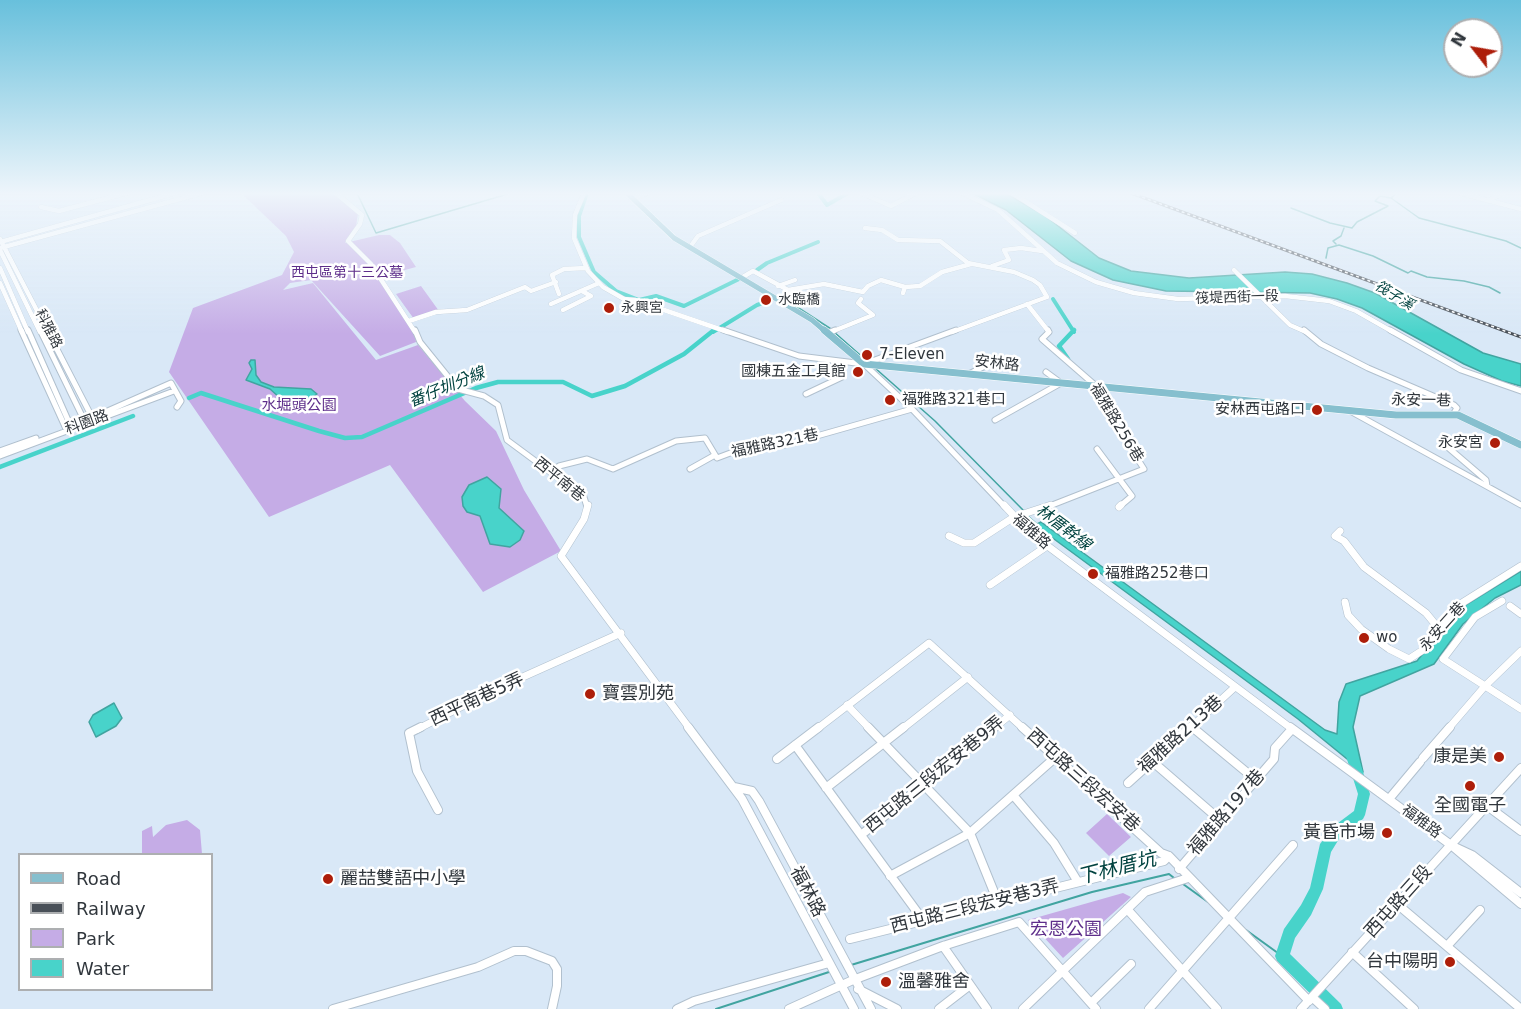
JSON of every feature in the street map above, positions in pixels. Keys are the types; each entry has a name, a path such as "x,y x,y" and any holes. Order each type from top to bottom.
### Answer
{"main road":[{"name":"福雅路","path":"678,240 831,331 869,363"},
{"name":"安林路","path":"869,363 1349,410"},
{"name":"永安一巷","path":"1349,410 1420,417 1456,415 1521,445"}],"street":[{"path":"1,244 15,240"},
{"path":"1,244 20,240"},
{"name":"西平南巷","path":"349,240 371,264 410,321 420,342 458,388 468,393 484,396 498,405 507,440 584,497 588,505 584,519 561,556 704,744"},
{"name":"安林路","path":"575,240 586,268 599,283 624,299 635,300 799,356 869,363"},
{"path":"690,247 695,240"},
{"path":"902,240 940,241 955,251 955,255 972,264"},
{"name":"筏堤西街一段","path":"1032,240 1042,250 1075,273 1126,291 1203,300 1260,295 1312,297 1346,306 1454,366 1521,391"},
{"name":"科雅路","path":"1,244 93,419"},
{"name":"科雅路","path":"1,244 85,422"},
{"path":"992,266 1009,260 1004,250 1021,248 1042,250"},
{"path":"741,278 753,271 788,290 827,284 863,292 868,285 881,280 904,290 920,286 942,272 972,264 1014,272 1040,285 1047,297 869,363"},
{"name":"科雅路","path":"0,268 69,428"},
{"path":"559,294 556,282 550,276 556,272 586,268"},
{"path":"1234,270 1290,325 1304,330 1321,344 1368,368 1446,401 1457,408 1454,413 1456,415"},
{"path":"778,286 795,280"},
{"path":"410,321 436,312 467,310 525,287 531,291 556,282"},
{"name":"科雅路","path":"0,283 69,428"},
{"path":"551,303 599,283"},
{"path":"778,299 790,293 788,290"},
{"path":"563,310 591,296 582,291"},
{"path":"831,331 873,315 858,303 861,299"},
{"name":"福雅路256巷","path":"949,536 964,543 974,543 1014,517 1144,470 1106,409 1096,386 1043,340 1049,332 1027,304"},
{"path":"806,394 842,377 833,361"},
{"path":"969,374 993,362"},
{"name":"福雅路","path":"869,363 1014,517 1047,546 1451,845 1468,862 1521,904"},
{"path":"995,420 1061,383 1047,372"},
{"path":"103,413 171,382 173,390 181,401 177,407"},
{"name":"科園路","path":"93,419 103,413 173,390"},
{"name":"科園路","path":"0,456 173,390"},
{"name":"福雅路321巷","path":"550,471 559,466 587,459 613,470 676,441 702,438 705,438 717,458 758,444 785,445 912,409"},
{"name":"安林路","path":"1349,410 1521,505"},
{"name":"科園路","path":"0,451 69,428"},
{"name":"安林路","path":"1444,444 1486,480 1487,486"},
{"path":"1097,450 1132,496 1119,507"},
{"path":"690,469 715,455"},
{"path":"1340,531 1335,536 1344,541 1364,567 1426,613 1440,630"},
{"path":"990,585 1047,546"},
{"name":"永安二巷","path":"1345,602 1348,615 1361,629 1389,649 1409,659 1426,648 1462,603 1521,566"},
{"path":"1502,601 1475,617 1459,635 1443,659 1521,710"},
{"path":"1510,606 1521,614"},
{"name":"西平南巷5弄","path":"438,810 417,771 409,733 496,689 513,684 621,633"},
{"path":"1366,635 1400,658 1409,659"},
{"name":"西屯路三段宏安巷","path":"847,705 929,643 1161,853 1169,856 1230,919 1315,995 1325,1009"},
{"path":"1389,799 1485,686 1521,651"},
{"path":"826,788 968,677"},
{"name":"福雅路213巷","path":"1128,783 1192,728 1235,687"},
{"path":"777,759 847,705 969,833 998,902"},
{"name":"西屯路三段宏安巷9弄","path":"861,835 1010,715"},
{"path":"1192,728 1256,780"},
{"name":"福雅路197巷","path":"1179,868 1274,759 1275,747 1292,729"},
{"name":"福林路","path":"704,744 733,786 854,1009"},
{"path":"795,745 923,920"},
{"path":"891,876 969,833 1056,756"},
{"path":"1153,762 1220,820"},
{"name":"西屯路三段","path":"1301,1009 1520,770"},
{"name":"福林路","path":"733,786 752,791 759,801 842,959 871,1009"},
{"path":"1013,795 1054,843 1078,882"},
{"path":"1486,805 1521,831"},
{"path":"1149,1009 1293,845"},
{"name":"福雅路","path":"1451,845 1473,855 1521,893"},
{"name":"西屯路三段宏安巷3弄","path":"850,939 1164,861 1169,856"},
{"path":"1023,1009 1145,892 1188,878"},
{"path":"1397,904 1521,1009"},
{"path":"1127,909 1216,1009"},
{"path":"1447,946 1480,910"},
{"path":"789,1009 842,986 856,984 943,946 1019,922 1093,1006 1131,963"},
{"path":"943,946 987,1009"},
{"path":"333,1009 478,967 514,951 526,951 552,961 556,969 557,986 552,1009"},
{"path":"1352,952 1414,1009"},
{"path":"677,1009 694,1001 832,968"},
{"path":"856,984 897,1009"},
{"path":"939,1009 970,985"}],"green space":[{"name":"水堀頭公園","path":"288,240 347,240 345,243 357,240 396,240 400,243 416,267 379,277 415,334 416,342 380,356 311,280 290,283 283,290 313,283 376,360 418,345 465,401 496,431 524,490 561,551 483,592 390,465 269,517 169,372 193,308 282,275 294,252"},
{"path":"421,286 439,311 414,319 396,294"},
{"path":"1107,814 1131,837 1109,856 1086,833"},
{"path":"187,820 200,830 202,853 142,853 142,831 152,826 153,837 166,825"},
{"name":"宏恩公園","path":"1123,893 1131,897 1063,958 1028,920"}],"water":[{"path":"1044,240 1076,240 1099,258 1131,271 1189,278 1285,272 1312,274 1347,283 1375,293 1483,353 1521,364 1521,386 1502,381 1464,364 1362,308 1337,299 1310,293 1166,291 1113,280 1071,261"},
{"path":"255,360 256,375 261,382 274,387 311,389 317,394 308,401 280,398 270,389 246,380 252,369 249,363"},
{"path":"487,477 501,489 499,508 524,531 520,540 510,547 490,544 480,516 467,512 463,506 462,497 469,485"},
{"path":"1041,522 1325,730 1337,734 1339,702 1346,684 1417,661 1459,609 1521,571 1521,585 1495,598 1463,624 1434,664 1360,696 1353,727 1363,772 1298,719 1035,525"},
{"path":"114,703 122,718 116,726 96,737 89,722 93,715"}],"waterway":[{"path":"580,240 594,272 616,291 639,300 656,296 684,306 739,279"},
{"path":"1334,240 1336,244"},
{"path":"1503,240 1521,248"},
{"path":"757,270 767,263 818,242"},
{"path":"1326,258 1328,248 1339,245 1373,256 1408,273 1411,271 1427,277 1464,281 1489,287 1500,293"},
{"name":"林厝幹線","path":"785,299 831,329"},
{"path":"1053,299 1073,331"},
{"name":"番仔圳分線","path":"713,332 757,305 771,300"},
{"name":"番仔圳分線","path":"189,398 201,393 319,431 345,438 362,437 476,388 498,382 563,382 592,396 625,386 684,354 714,330"},
{"path":"1068,359 1059,346 1073,331"},
{"name":"林厝幹線","path":"834,332 867,361"},
{"name":"林厝幹線","path":"875,368 935,421 1023,510"},
{"name":"番仔圳分線","path":"0,467 133,416"},
{"name":"林厝幹線","path":"1028,516 1038,525"},
{"name":"下林厝坑","path":"1336,1009 1282,956 1289,934 1306,910 1316,889 1325,849 1338,830 1359,815 1364,794 1351,753"},
{"name":"下林厝坑","path":"851,965 1092,892 1169,874 1174,878"},
{"name":"下林厝坑","path":"1183,884 1208,902"},
{"name":"下林厝坑","path":"1246,930 1282,956"},
{"name":"下林厝坑","path":"716,1009 829,972"}],"railway":[{"path":"1259,240 1521,337"}],"place":[{"name":"水臨橋","path":"766,300"},
{"name":"永興宮","path":"609,308"},
{"name":"7-Eleven","path":"867,355"},
{"name":"國棟五金工具館","path":"858,372"},
{"name":"福雅路321巷口","path":"890,400"},
{"name":"安林西屯路口","path":"1317,410"},
{"name":"永安宮","path":"1495,443"},
{"name":"福雅路252巷口","path":"1093,574"},
{"name":"wo","path":"1364,638"},
{"name":"寶雲別苑","path":"590,694"},
{"name":"康是美","path":"1499,757"},
{"name":"全國電子","path":"1470,786"},
{"name":"黃昏市場","path":"1387,833"},
{"name":"麗喆雙語中小學","path":"328,879"},
{"name":"台中陽明","path":"1450,962"},
{"name":"溫馨雅舍","path":"886,982"}],"park label":[{"name":"西屯區第十三公墓","path":"347,273"}],"water label":[{"name":"筏子溪","path":"1394,296"}]}
